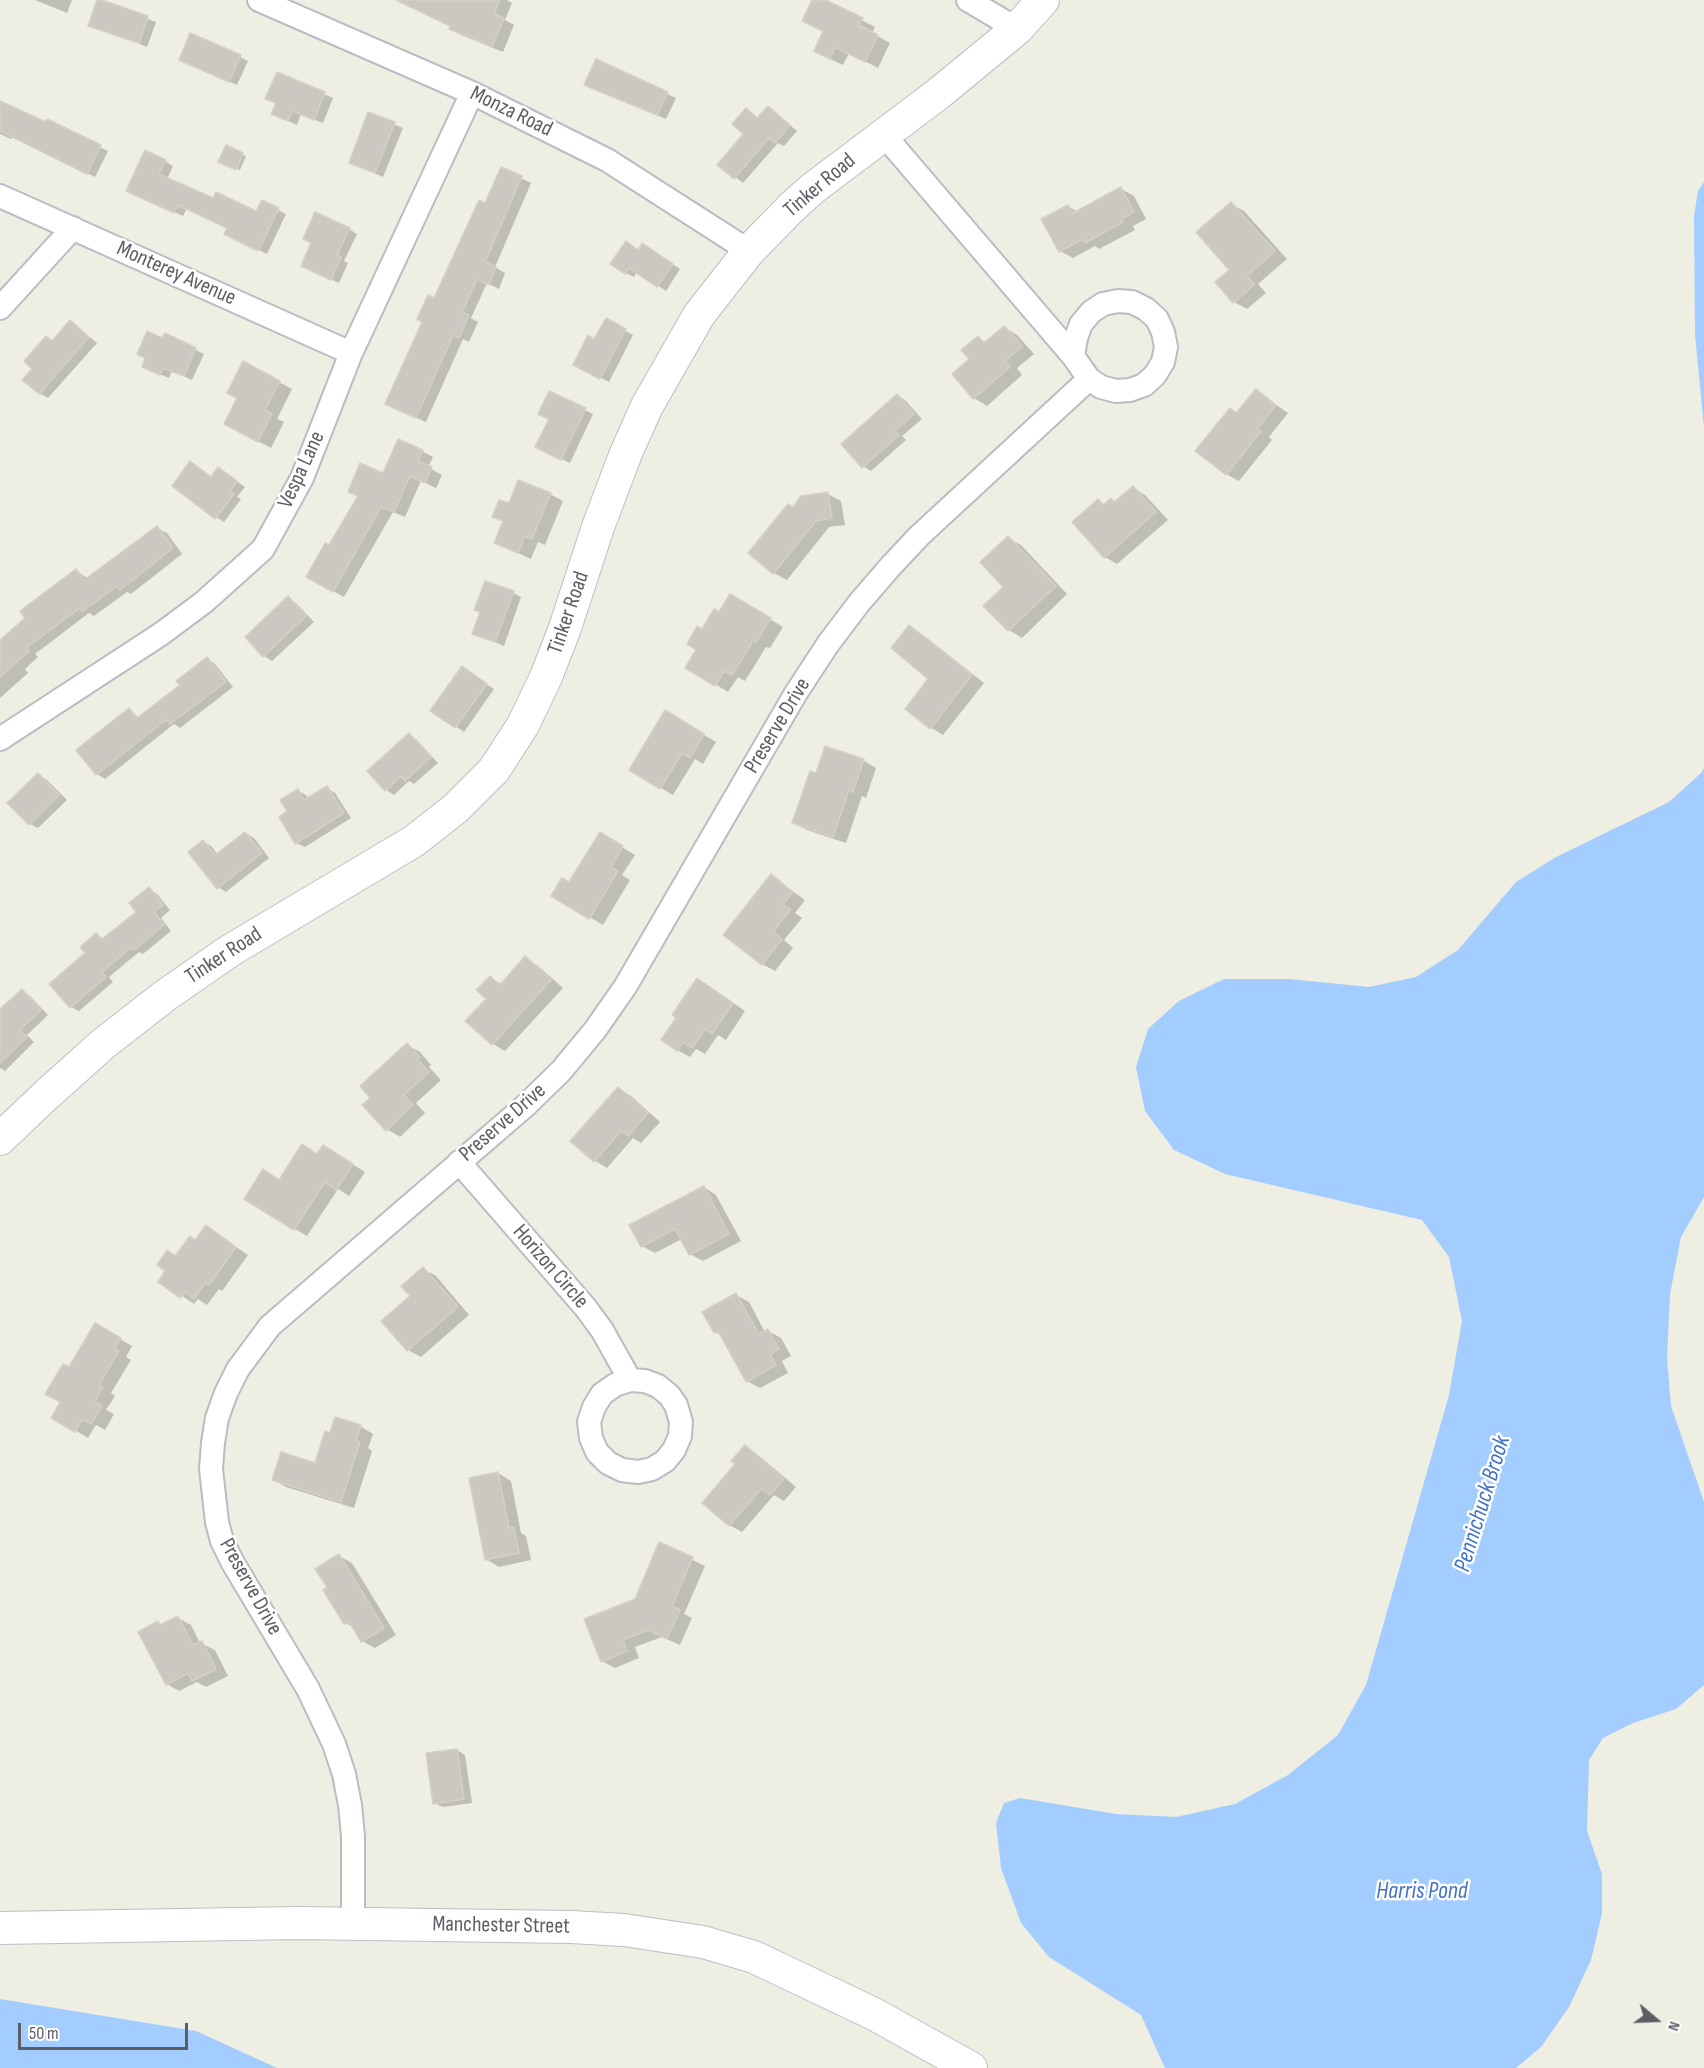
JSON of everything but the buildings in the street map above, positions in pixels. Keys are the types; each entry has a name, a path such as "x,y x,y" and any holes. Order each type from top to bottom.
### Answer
{"street":[{"name":"Monza Road","path":"259,0 472,93 608,160 749,251"},
{"path":"968,0 1017,29"},
{"name":"Tinker Road","path":"0,1139 103,1044 166,995 231,950 414,841 456,808 494,770 524,725 546,677 565,628 598,527 626,453 647,406 699,315 749,251 812,189 938,94 1017,29 1042,0"},
{"name":"Vespa Lane","path":"0,740 204,602 263,549 302,478 351,353 472,93"},
{"path":"884,135 1073,356 1089,379 1101,387 1116,391 1130,390 1144,385 1155,375 1163,362 1166,347 1157,319 1146,309 1132,302 1118,301 1103,304 1091,312 1081,324 1073,356"},
{"name":"Monterey Avenue","path":"0,196 351,353"},
{"path":"0,308 73,228"},
{"name":"Preserve Drive","path":"353,1924 353,1836 350,1805 344,1774 334,1744 313,1698 222,1541 213,1497 213,1443 226,1393 248,1354 270,1326 524,1107 561,1071 595,1030 625,987 796,693 828,644 859,603 919,536 1089,379"},
{"name":"Horizon Circle","path":"459,1162 585,1307 602,1330 630,1380"},
{"path":"630,1380 651,1383 669,1395 676,1406 681,1422 680,1436 674,1450 664,1461 638,1472 622,1470 608,1463 597,1452 591,1438 590,1422 594,1407 602,1394 615,1385 630,1380"},
{"name":"Manchester Street","path":"0,1928 229,1923 571,1927 624,1930 703,1942 754,1957 874,2014 971,2068"}],"water":[{"path":"1704,182 1704,428 1695,334 1694,216 1698,191"},
{"name":"Harris Pond","path":"1704,768 1704,1197 1681,1237 1670,1294 1667,1358 1671,1406 1704,1502 1704,1685 1676,1709 1633,1723 1603,1738 1589,1760 1587,1831 1602,1874 1602,1913 1591,1960 1569,2007 1541,2047 1516,2068 1165,2068 1141,2015 1049,1957 1021,1923 1001,1868 996,1823 1004,1803 1020,1798 1116,1814 1176,1817 1235,1804 1288,1775 1338,1735 1366,1685 1449,1395 1462,1321 1449,1257 1422,1220 1225,1174 1174,1150 1145,1111 1136,1067 1148,1029 1179,1001 1224,979 1289,979 1369,987 1416,977 1458,950 1516,882 1556,857 1669,802"},
{"path":"0,1999 196,2031 277,2068 0,2068"}],"water label":[{"name":"Pennichuck Brook","path":"1483,1504"}]}
